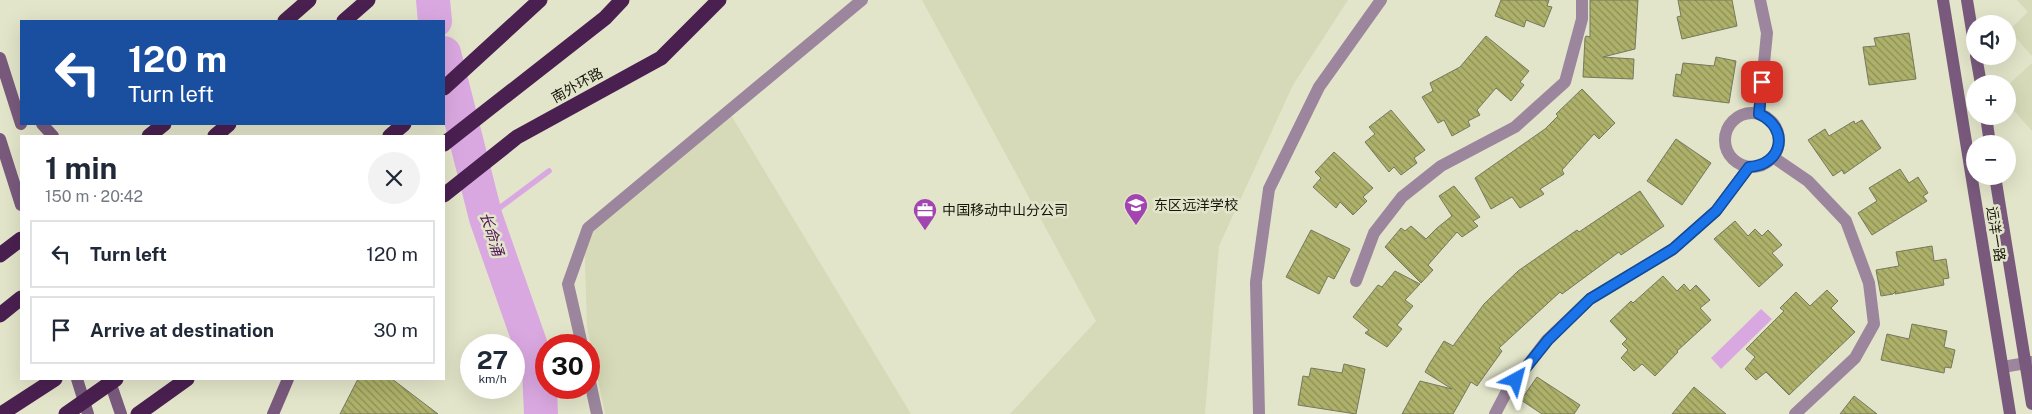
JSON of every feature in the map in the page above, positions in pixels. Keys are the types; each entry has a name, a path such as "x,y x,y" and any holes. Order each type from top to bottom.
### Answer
{"highway":[{"path":"286,20 308,0"},
{"path":"345,20 368,0"},
{"path":"445,87 540,0"},
{"path":"445,143 605,18 622,0"},
{"name":"南外环路","path":"445,193 517,137 661,58 719,0"},
{"path":"149,135 163,125"},
{"path":"216,135 228,125"},
{"path":"0,256 20,240"},
{"path":"0,315 20,299"},
{"path":"1,414 53,380"},
{"path":"66,414 115,380"},
{"path":"138,414 186,380"}],"street":[{"path":"579,334 568,284 588,228 862,0"},
{"path":"1259,414 1256,282 1269,189 1319,87 1381,0"},
{"path":"1356,281 1374,233 1402,197 1441,166 1515,127 1564,82 1582,19 1582,0"},
{"path":"1759,114 1767,33 1760,0"},
{"name":"远洋一路","path":"1943,0 2010,414"},
{"path":"1967,0 1969,15"},
{"path":"0,58 20,121"},
{"path":"8,85 20,99"},
{"path":"1759,114 1767,118 1774,124 1778,132 1778,149 1773,157 1766,163 1749,167 1733,159 1728,152 1726,135 1729,127 1742,115 1759,114"},
{"path":"43,125 52,135"},
{"path":"0,138 20,202"},
{"path":"1773,157 1808,181 1846,221 1869,283 1874,324 1855,358 1795,414"},
{"path":"1495,414 1506,393 1548,340 1590,299 1673,249 1716,211 1749,167"},
{"name":"远洋一路","path":"1997,185 2029,362 2032,404"},
{"path":"2003,367 2029,362"},
{"path":"77,380 88,414"},
{"path":"109,380 121,414"},
{"path":"272,414 288,380"},
{"path":"594,399 597,414"}],"shaded area":[{"name":"东区远洋学校","path":"922,0 1348,0 1293,85 1219,246 1205,414 1010,414 1096,321"},
{"path":"2017,0 2032,0 2032,56 2016,38 2016,23 2028,12"},
{"path":"2032,63 2032,131 2016,113 2016,78"},
{"path":"731,115 911,414 605,414 600,390 600,334 589,334 587,326 584,231"},
{"path":"1761,309 1772,319 1721,369 1711,358"}],"building":[{"path":"1501,0 1549,0 1547,6 1552,7 1544,27 1526,20 1524,27 1495,16"},
{"path":"1590,0 1638,0 1635,49 1603,57 1634,59 1633,79 1583,77 1585,38 1586,36 1590,37"},
{"path":"1678,0 1732,0 1737,26 1682,39 1677,17 1681,16"},
{"path":"1909,33 1916,79 1869,85 1863,47 1876,46 1874,38"},
{"path":"1486,36 1529,71 1520,82 1524,85 1511,101 1496,88 1477,110 1480,115 1468,121 1470,126 1452,136 1444,120 1438,123 1422,97 1433,91 1430,83 1460,67"},
{"path":"1716,57 1736,61 1729,103 1673,96 1676,74 1681,75 1683,63 1714,66"},
{"path":"1582,89 1615,123 1599,139 1594,134 1562,170 1564,174 1540,189 1544,194 1520,208 1512,197 1491,209 1475,178 1545,129 1558,116 1556,114"},
{"path":"1391,110 1425,150 1414,158 1417,163 1401,175 1394,167 1389,172 1365,142 1375,134 1369,127"},
{"path":"1862,120 1881,148 1844,174 1842,170 1833,176 1808,140 1825,129 1829,136 1854,121 1855,124"},
{"path":"1676,139 1711,163 1682,205 1647,181"},
{"path":"1334,152 1373,188 1363,197 1367,201 1353,215 1340,202 1336,208 1313,187 1321,178 1315,172"},
{"path":"1900,169 1909,183 1918,177 1928,193 1923,196 1927,201 1872,235 1858,213 1877,201 1869,188"},
{"path":"1454,186 1480,217 1473,221 1478,226 1462,237 1457,232 1428,265 1433,270 1421,283 1385,247 1401,228 1405,231 1411,226 1426,239 1452,216 1439,196"},
{"path":"1640,191 1664,226 1621,255 1619,252 1562,294 1560,292 1499,348 1502,351 1477,386 1471,382 1453,414 1402,414 1420,381 1452,389 1425,372 1430,363 1444,341 1453,346 1484,304 1518,271 1577,230 1579,232"},
{"path":"1735,221 1748,236 1755,229 1762,236 1768,230 1782,245 1772,253 1783,265 1759,287 1714,239"},
{"path":"1311,230 1350,249 1334,279 1328,276 1319,294 1286,277"},
{"path":"1932,246 1934,261 1946,259 1949,278 1943,279 1944,285 1895,294 1896,291 1893,294 1881,296 1876,270 1899,266 1896,252"},
{"path":"1395,271 1420,284 1405,300 1413,306 1397,325 1402,329 1387,347 1365,333 1369,330 1353,317 1378,285 1382,287"},
{"path":"1663,276 1677,291 1684,284 1690,291 1696,285 1710,300 1700,308 1711,320 1677,351 1655,376 1642,364 1634,371 1621,358 1628,350 1622,344 1627,339 1610,321 1631,301 1633,303"},
{"path":"1827,290 1838,301 1831,308 1855,332 1789,395 1766,372 1756,380 1745,369 1755,357 1746,349 1784,311 1780,308 1796,292 1810,306"},
{"path":"1912,324 1947,331 1944,347 1955,350 1951,368 1945,367 1944,373 1881,360 1887,334 1909,339"},
{"path":"1344,364 1365,369 1356,414 1298,405 1303,376 1309,377 1311,368 1342,373"},
{"path":"1537,377 1580,405 1574,414 1542,414 1521,400"},
{"path":"357,380 393,380 438,414 340,414"},
{"path":"1694,387 1726,414 1672,414"},
{"path":"1854,396 1877,414 1840,414"}],"waterway":[{"name":"长命涌","path":"433,0 435,20"},
{"name":"长命涌","path":"445,57 486,218 539,369 541,414"},
{"path":"486,218 549,171"}],"place":[{"name":"东区远洋学校","path":"1136,226"},
{"name":"中国移动中山分公司","path":"925,231"}],"route":[{"path":"1516,380 1548,340 1590,299 1673,249 1716,211 1749,167 1766,163 1773,157 1778,149 1778,132 1774,124 1759,114 1762,82"}]}
